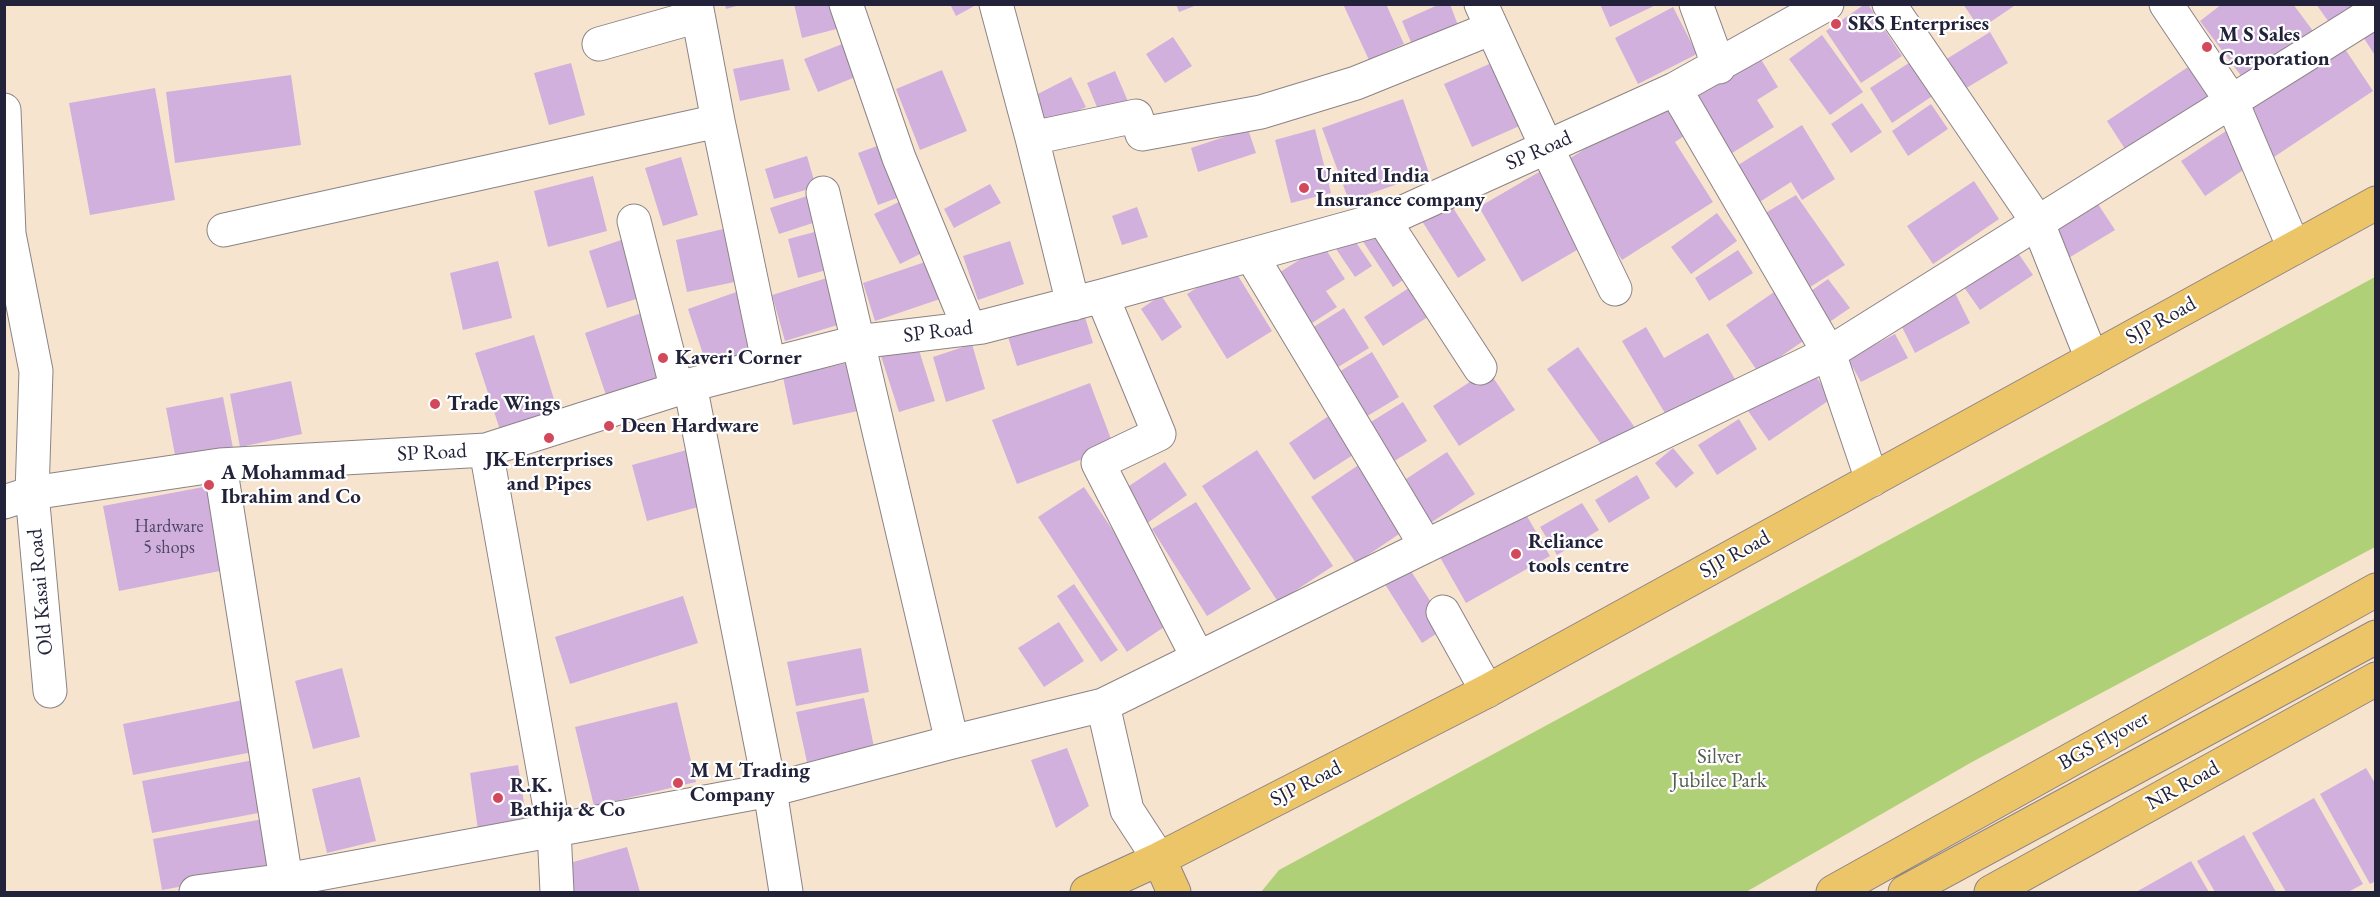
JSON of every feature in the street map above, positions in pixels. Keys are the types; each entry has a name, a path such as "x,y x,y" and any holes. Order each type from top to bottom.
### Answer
{"main road":[{"name":"SJP Road","path":"1087,892 1159,859 1487,691 2376,203"},
{"name":"BGS Flyover","path":"1833,892 2376,590"},
{"name":"BGS Flyover","path":"1905,892 2309,671 2376,637"},
{"name":"NR Road","path":"1991,892 2376,679"},
{"path":"1159,859 1174,892"}],"street":[{"path":"846,4 899,158 969,328"},
{"path":"996,4 1032,138 1087,300 1159,435 1098,463 1198,658"},
{"path":"1696,4 1719,66"},
{"name":"SP Road","path":"18,497 220,465 486,450 684,388 857,342 982,327 1087,300 1399,214 1675,89 1827,4"},
{"path":"1889,4 2037,221 2092,359"},
{"path":"2166,4 2232,102 2294,248"},
{"path":"599,44 697,10 769,365"},
{"path":"196,892 287,886 554,830 770,790 1103,705 1426,546 1829,353 2376,11"},
{"path":"1032,138 1136,116 1142,134 1261,112 1356,83 1486,16 1615,289"},
{"path":"1675,89 1829,353 1872,480"},
{"name":"Old Kasai Road","path":"4,110 9,234 36,371 18,497 50,691"},
{"path":"224,230 718,121"},
{"path":"823,193 952,742"},
{"path":"1383,219 1480,368"},
{"path":"634,220 684,388 770,790 786,892"},
{"path":"1251,255 1426,546"},
{"path":"486,450 554,830 557,892"},
{"path":"220,465 287,886"},
{"path":"1443,612 1487,691"},
{"path":"1103,705 1127,810 1159,859"}],"green space":[{"name":"Silver Jubilee Park","path":"2375,277 2375,547 1972,762 1746,892 1261,892 1279,870"}],"building":[{"path":"725,4 740,4 740,5 726,9"},
{"path":"794,4 839,4 844,27 802,38"},
{"path":"950,4 978,4 956,16"},
{"path":"1176,4 1197,4 1197,5 1179,12"},
{"path":"1343,4 1386,4 1404,44 1369,60"},
{"path":"1440,4 1450,4 1462,36 1416,54 1402,21"},
{"path":"1600,4 1658,4 1610,27"},
{"path":"1868,4 1902,56 1861,83 1826,31"},
{"path":"1963,4 2017,4 1980,29"},
{"path":"2222,4 2293,4 2316,35 2248,85 2200,21"},
{"path":"2316,4 2358,4 2331,25"},
{"path":"1673,7 1697,54 1638,84 1615,38"},
{"path":"2376,18 2376,57 2358,29"},
{"path":"1990,32 2008,63 1963,90 1945,60"},
{"path":"1822,35 1863,92 1830,115 1789,59"},
{"path":"1173,37 1192,66 1165,83 1146,54"},
{"path":"2339,40 2373,91 2274,157 2240,105"},
{"path":"850,41 863,74 818,92 804,59"},
{"path":"1759,56 1778,87 1757,100 1774,127 1724,158 1687,101"},
{"path":"783,59 790,90 740,101 733,69"},
{"path":"1496,61 1524,124 1472,147 1444,84"},
{"path":"1912,61 1934,95 1892,123 1870,88"},
{"path":"571,63 585,115 549,125 534,73"},
{"path":"2194,63 2219,102 2132,160 2107,121"},
{"path":"942,70 967,131 920,150 896,89"},
{"path":"1115,71 1130,106 1102,119 1087,83"},
{"path":"291,75 301,145 175,163 166,92"},
{"path":"1071,77 1086,107 1043,129 1028,99"},
{"path":"155,88 175,200 90,215 69,103"},
{"path":"1403,99 1429,173 1349,201 1322,128"},
{"path":"1862,103 1882,132 1851,153 1831,124"},
{"path":"1931,104 1948,129 1908,156 1892,131"},
{"path":"1653,106 1666,108 1684,136 1675,142 1713,202 1622,260 1561,164"},
{"path":"1802,125 1835,179 1802,200 1791,182 1758,203 1735,167"},
{"path":"1248,129 1256,153 1198,172 1191,148"},
{"path":"1315,129 1331,193 1291,203 1275,140"},
{"path":"2226,131 2249,166 2205,196 2181,161"},
{"path":"885,143 905,195 878,205 858,153"},
{"path":"807,156 816,187 774,199 765,169"},
{"path":"681,157 698,215 663,226 645,168"},
{"path":"1546,168 1589,243 1522,282 1479,207"},
{"path":"593,176 607,231 548,247 534,191"},
{"path":"1974,181 1999,219 1933,264 1907,226"},
{"path":"990,184 1001,203 954,228 944,209"},
{"path":"1796,195 1845,265 1807,289 1760,216"},
{"path":"807,196 816,222 779,234 770,208"},
{"path":"905,199 930,249 900,264 874,214"},
{"path":"2096,201 2115,230 2067,259 2049,229"},
{"path":"1450,203 1486,260 1458,278 1422,221"},
{"path":"1137,207 1148,237 1122,245 1112,216"},
{"path":"1717,213 1737,241 1691,274 1671,247"},
{"path":"1379,224 1412,274 1393,287 1360,237"},
{"path":"732,227 744,280 687,292 676,240"},
{"path":"822,230 833,268 798,278 788,239"},
{"path":"1349,232 1372,266 1355,277 1332,243"},
{"path":"627,238 646,296 607,308 589,251"},
{"path":"1010,241 1024,284 978,300 963,256"},
{"path":"1323,245 1345,279 1326,291 1337,307 1309,325 1277,274"},
{"path":"2014,247 2033,275 1980,310 1961,283"},
{"path":"1738,250 1753,273 1709,301 1695,278"},
{"path":"937,258 949,296 875,321 863,283"},
{"path":"498,261 512,318 463,330 450,273"},
{"path":"1232,266 1272,331 1227,359 1187,294"},
{"path":"830,277 844,323 785,341 772,295"},
{"path":"1828,279 1850,308 1822,327 1801,298"},
{"path":"1415,284 1434,313 1383,346 1364,317"},
{"path":"1780,288 1812,335 1758,372 1726,325"},
{"path":"742,290 762,348 707,366 688,309"},
{"path":"1955,293 1970,323 1915,353 1900,323"},
{"path":"1161,295 1182,327 1162,341 1141,309"},
{"path":"1344,308 1369,348 1330,372 1304,333"},
{"path":"647,311 670,375 607,398 585,333"},
{"path":"1084,314 1093,343 1017,366 1008,337"},
{"path":"1646,327 1664,358 1708,333 1739,386 1672,425 1622,341"},
{"path":"1895,334 1908,358 1861,382 1848,359"},
{"path":"534,335 558,412 500,430 475,353"},
{"path":"917,344 935,401 899,412 881,356"},
{"path":"972,344 985,389 946,402 933,357"},
{"path":"1578,347 1638,432 1608,454 1547,369"},
{"path":"1372,352 1399,397 1359,421 1332,376"},
{"path":"857,361 867,409 793,425 783,377"},
{"path":"1809,366 1831,399 1769,441 1746,408"},
{"path":"1488,370 1515,410 1459,446 1433,406"},
{"path":"291,381 302,434 240,447 230,394"},
{"path":"1090,383 1114,447 1017,484 992,420"},
{"path":"223,397 233,448 176,460 166,408"},
{"path":"1403,402 1427,441 1383,468 1358,430"},
{"path":"1330,415 1356,453 1314,480 1289,443"},
{"path":"1739,419 1757,449 1717,475 1698,445"},
{"path":"694,448 709,504 647,521 632,465"},
{"path":"1673,448 1694,473 1676,488 1655,463"},
{"path":"1257,450 1333,566 1278,602 1202,486"},
{"path":"1447,452 1475,494 1421,529 1394,487"},
{"path":"1366,460 1411,526 1356,563 1311,497"},
{"path":"1165,462 1187,495 1146,524 1123,490"},
{"path":"1637,475 1650,498 1609,523 1595,500"},
{"path":"219,484 235,568 119,591 103,506"},
{"path":"1084,487 1173,621 1127,652 1038,517"},
{"path":"1196,502 1251,589 1207,616 1152,529"},
{"path":"1582,503 1599,530 1557,555 1540,527"},
{"path":"1524,511 1550,556 1466,603 1437,552"},
{"path":"1407,565 1447,627 1422,643 1383,581"},
{"path":"1074,584 1118,650 1101,662 1057,596"},
{"path":"683,596 698,643 570,684 555,637"},
{"path":"1059,622 1084,661 1044,687 1018,648"},
{"path":"861,648 869,692 796,706 787,662"},
{"path":"342,668 360,737 313,749 295,681"},
{"path":"864,698 874,747 807,762 796,712"},
{"path":"243,700 253,752 133,775 123,724"},
{"path":"677,702 696,782 594,806 575,727"},
{"path":"1067,748 1089,806 1056,828 1031,760"},
{"path":"259,759 269,811 152,833 142,781"},
{"name":"R.K. Bathija & Co","path":"518,765 527,822 478,830 470,773"},
{"path":"2366,768 2376,785 2376,881 2370,884 2320,794"},
{"path":"360,777 376,841 327,853 312,789"},
{"path":"2314,798 2363,884 2348,892 2286,892 2252,833"},
{"path":"269,818 278,869 162,890 153,839"},
{"path":"2244,835 2276,892 2215,892 2197,861"},
{"path":"627,847 640,892 574,892 566,864"},
{"path":"2191,861 2209,892 2136,892"}],"place":[{"name":"SKS Enterprises","path":"1836,24"},
{"name":"M S Sales Corporation","path":"2207,47"},
{"name":"United India Insurance company","path":"1304,188"},
{"name":"Kaveri Corner","path":"663,358"},
{"name":"Trade Wings","path":"435,404"},
{"name":"Deen Hardware","path":"609,426"},
{"name":"JK Enterprises and Pipes","path":"549,438"},
{"name":"A Mohammad Ibrahim and Co","path":"209,485"},
{"name":"Reliance tools centre","path":"1516,554"},
{"name":"M M Trading Company","path":"678,783"},
{"name":"R.K. Bathija & Co","path":"498,798"}]}
